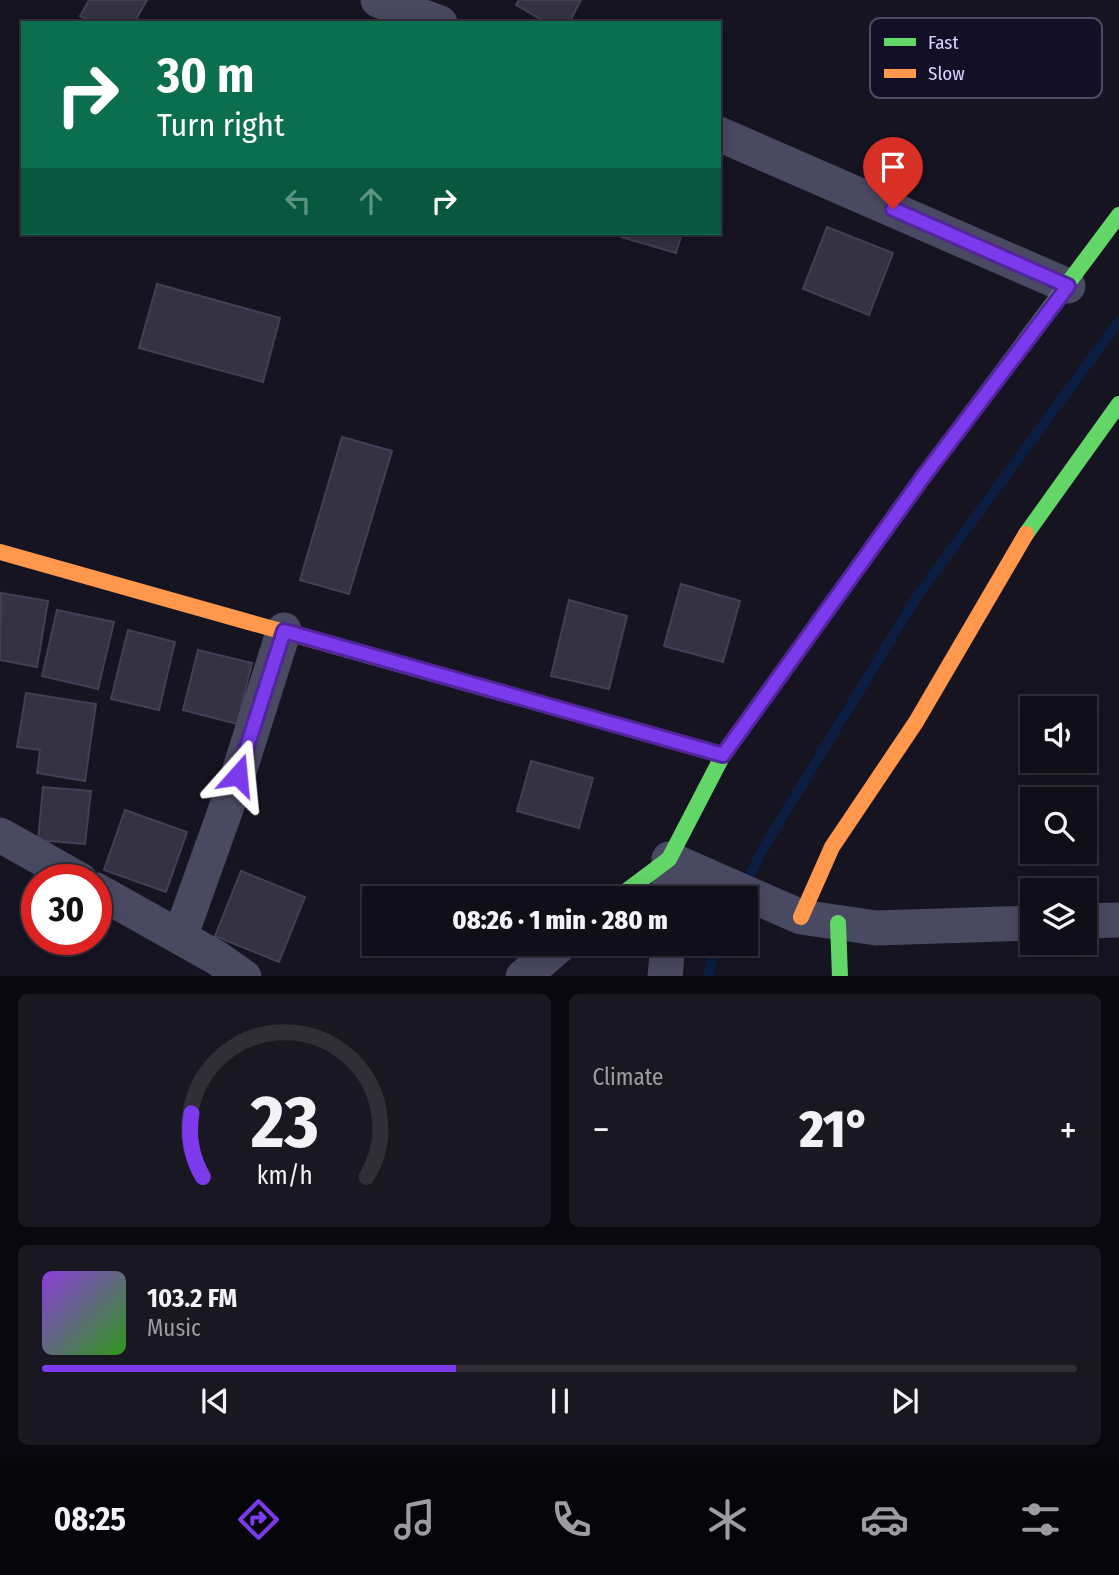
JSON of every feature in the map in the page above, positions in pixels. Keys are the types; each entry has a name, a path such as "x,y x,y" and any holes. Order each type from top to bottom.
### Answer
{"street":[{"path":"378,0 435,21"},
{"path":"721,135 1068,286"},
{"path":"633,886 669,859 723,755 923,477 1119,215"},
{"path":"801,917 832,847 916,722 1019,543 1119,404"},
{"path":"0,551 723,755"},
{"path":"180,937 238,775 284,631"},
{"path":"0,835 52,864"},
{"path":"669,859 801,917 876,929 1020,923"},
{"path":"668,886 669,859"},
{"path":"112,899 244,976"},
{"path":"1097,921 1119,920"},
{"path":"838,923 840,976"},
{"path":"523,976 547,956"},
{"path":"665,976 667,956"}],"building":[{"path":"89,0 147,0 135,21 89,21 80,16"},
{"path":"519,0 581,0 570,21 544,21 516,5"},
{"path":"827,227 893,253 869,315 803,289"},
{"path":"622,235 681,235 676,253"},
{"path":"157,284 280,318 263,382 139,348"},
{"path":"342,437 392,451 349,594 300,580"},
{"path":"681,584 740,601 723,662 664,646"},
{"path":"1,593 48,601 37,667 0,660"},
{"path":"569,600 627,616 609,689 551,676"},
{"path":"57,610 114,622 98,689 42,676"},
{"path":"128,630 175,642 159,710 111,699"},
{"path":"198,650 252,663 237,724 183,710"},
{"path":"26,693 96,704 85,781 37,773 40,750 17,747"},
{"path":"531,761 593,778 579,828 517,811"},
{"path":"43,787 91,791 85,844 38,840"},
{"path":"125,810 187,832 166,892 112,873 112,864 106,864"},
{"path":"241,871 305,897 279,962 215,936"}],"waterway":[{"path":"745,886 761,852 916,598 1119,321"},
{"path":"708,976 714,956"}],"traffic: fast":[{"path":"633,886 669,859 723,755 923,477 1119,215"},
{"path":"1026,534 1119,404"},
{"path":"348,650 723,755"},
{"path":"838,923 840,976"}],"traffic: slow":[{"path":"801,917 832,847 916,722 1026,534"},
{"path":"0,552 348,650"}],"route":[{"path":"238,775 284,631 723,755 923,477 1068,286 893,209"}]}
